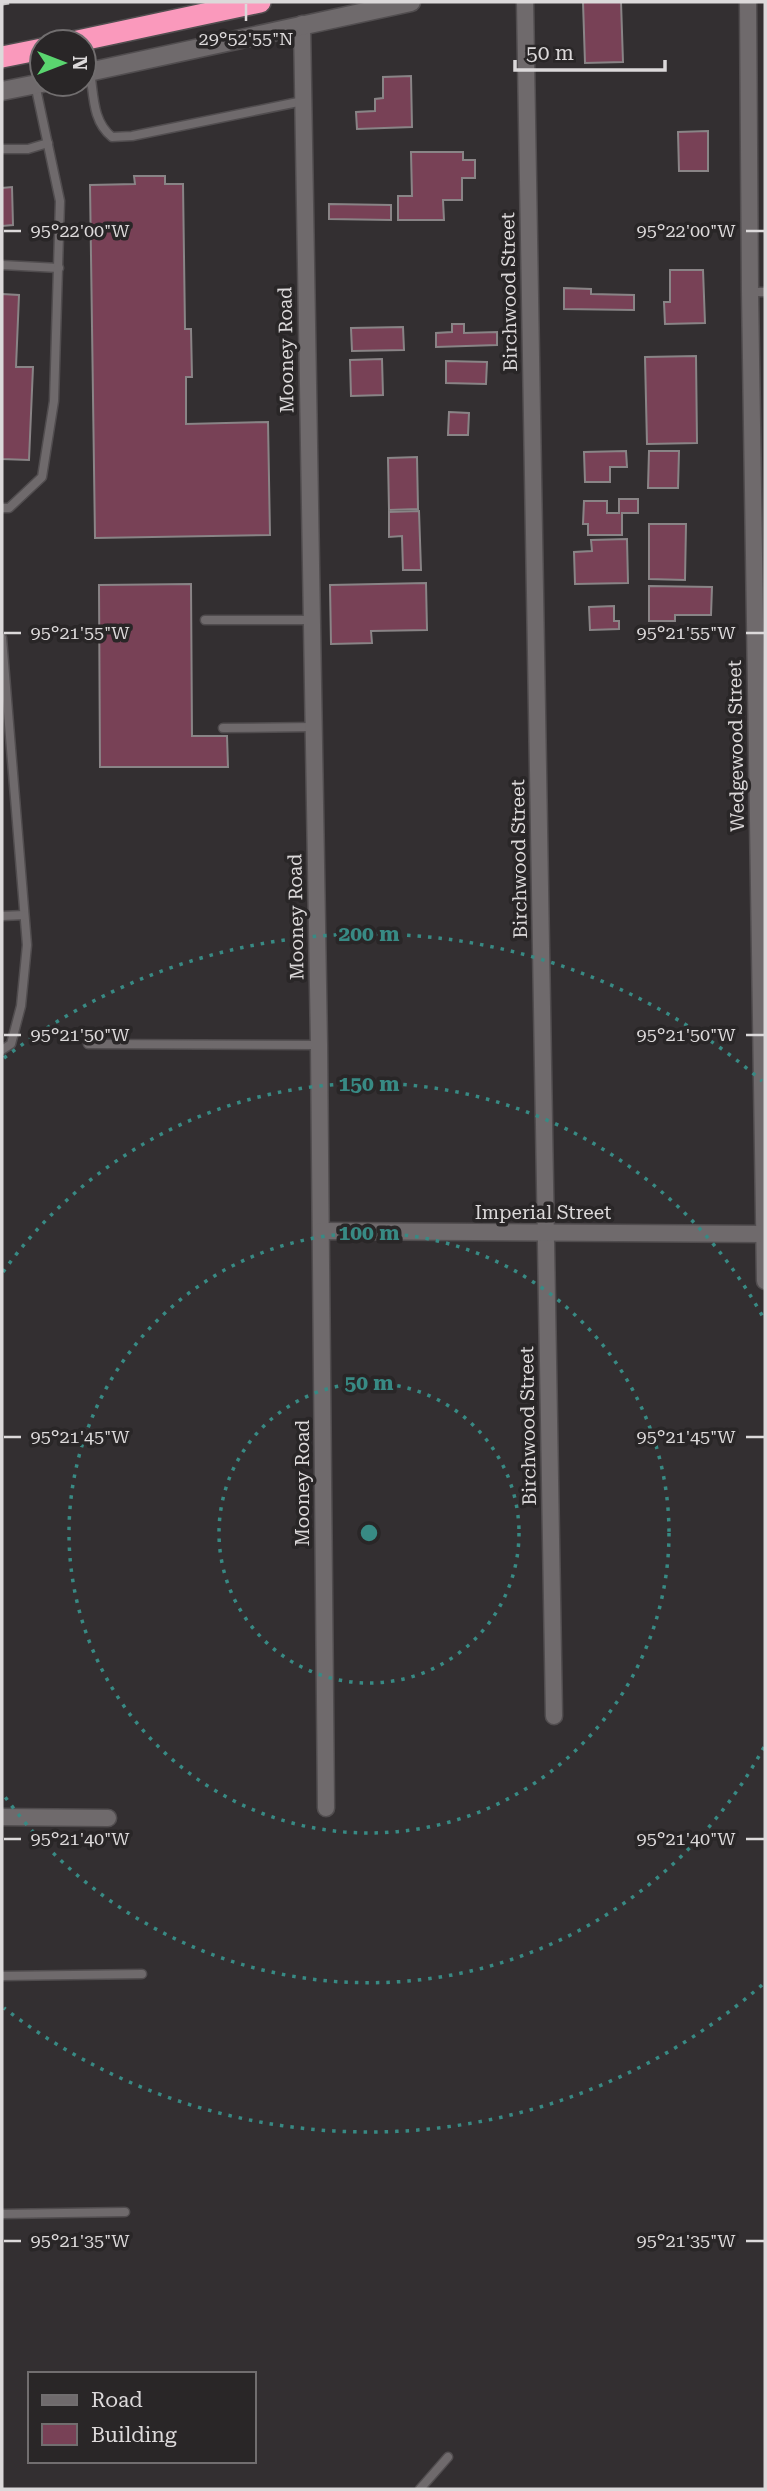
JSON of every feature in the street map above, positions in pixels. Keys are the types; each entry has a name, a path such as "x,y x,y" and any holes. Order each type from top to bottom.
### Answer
{"highway":[{"path":"98,37 260,2"},
{"path":"2,57 28,52"}],"main road":[{"path":"98,70 411,2"},
{"path":"2,91 28,85"}],"street":[{"name":"Birchwood Street","path":"525,2 554,1716"},
{"name":"Wedgewood Street","path":"748,2 758,292 765,1280"},
{"name":"Mooney Road","path":"302,24 319,1045 326,1808"},
{"name":"Imperial Street","path":"321,1231 764,1234"},
{"path":"2,1817 108,1818"}],"lane":[{"path":"2,508 9,508 42,477 54,401 60,201 40,98"},
{"path":"93,98 97,119 103,130 112,137 132,136 303,101"},
{"path":"2,149 28,149 48,143"},
{"path":"2,265 59,268"},
{"path":"205,620 312,620"},
{"path":"2,638 27,945 21,1006 11,1044 2,1050"},
{"path":"223,728 314,727"},
{"path":"2,916 24,915"},
{"path":"88,1044 319,1045"},
{"path":"2,1976 142,1974"},
{"path":"2,2214 125,2212"},
{"path":"420,2489 448,2457"}],"building":[{"path":"583,2 621,2 623,62 585,63"},
{"path":"411,76 412,127 357,129 356,112 375,111 375,99 383,98 383,77"},
{"path":"708,131 708,171 679,171 678,132"},
{"path":"411,152 463,152 463,160 475,160 475,178 462,178 462,200 443,200 444,220 398,220 398,196 412,196"},
{"path":"134,176 165,176 165,184 183,184 185,329 191,329 192,377 186,377 186,424 268,422 270,535 95,538 90,185 135,184"},
{"path":"12,187 13,225 2,226 2,188"},
{"path":"329,204 391,205 391,220 329,219"},
{"path":"670,270 703,270 705,323 665,324 664,302 670,302"},
{"path":"564,288 591,289 591,294 634,295 634,310 564,309"},
{"path":"2,294 19,295 16,367 33,367 29,460 2,459"},
{"path":"452,324 464,324 464,333 497,332 497,345 436,347 436,333 452,332"},
{"path":"403,327 404,350 352,351 351,328"},
{"path":"696,356 697,443 647,444 645,357"},
{"path":"382,359 383,395 351,396 350,360"},
{"path":"446,361 487,362 486,384 446,383"},
{"path":"449,412 469,413 468,435 448,435"},
{"path":"626,451 627,467 610,467 610,482 585,482 584,452"},
{"path":"649,451 679,451 678,488 648,488"},
{"path":"417,457 418,509 389,510 388,458"},
{"path":"619,499 638,499 638,513 622,513 622,535 588,535 588,524 583,524 584,501 607,501 607,513 619,513"},
{"path":"419,511 421,570 403,570 402,536 389,537 389,512"},
{"path":"649,524 686,524 685,580 649,579"},
{"path":"627,539 628,583 575,584 574,552 592,551 591,540"},
{"path":"426,583 427,630 371,631 372,643 331,644 330,585"},
{"path":"191,584 192,736 227,736 228,767 100,767 99,585"},
{"path":"649,586 712,587 711,615 675,615 675,621 649,621"},
{"path":"614,606 614,621 619,621 619,629 590,630 589,607"}],"railway":[{"path":"2,3 9,2"}]}
